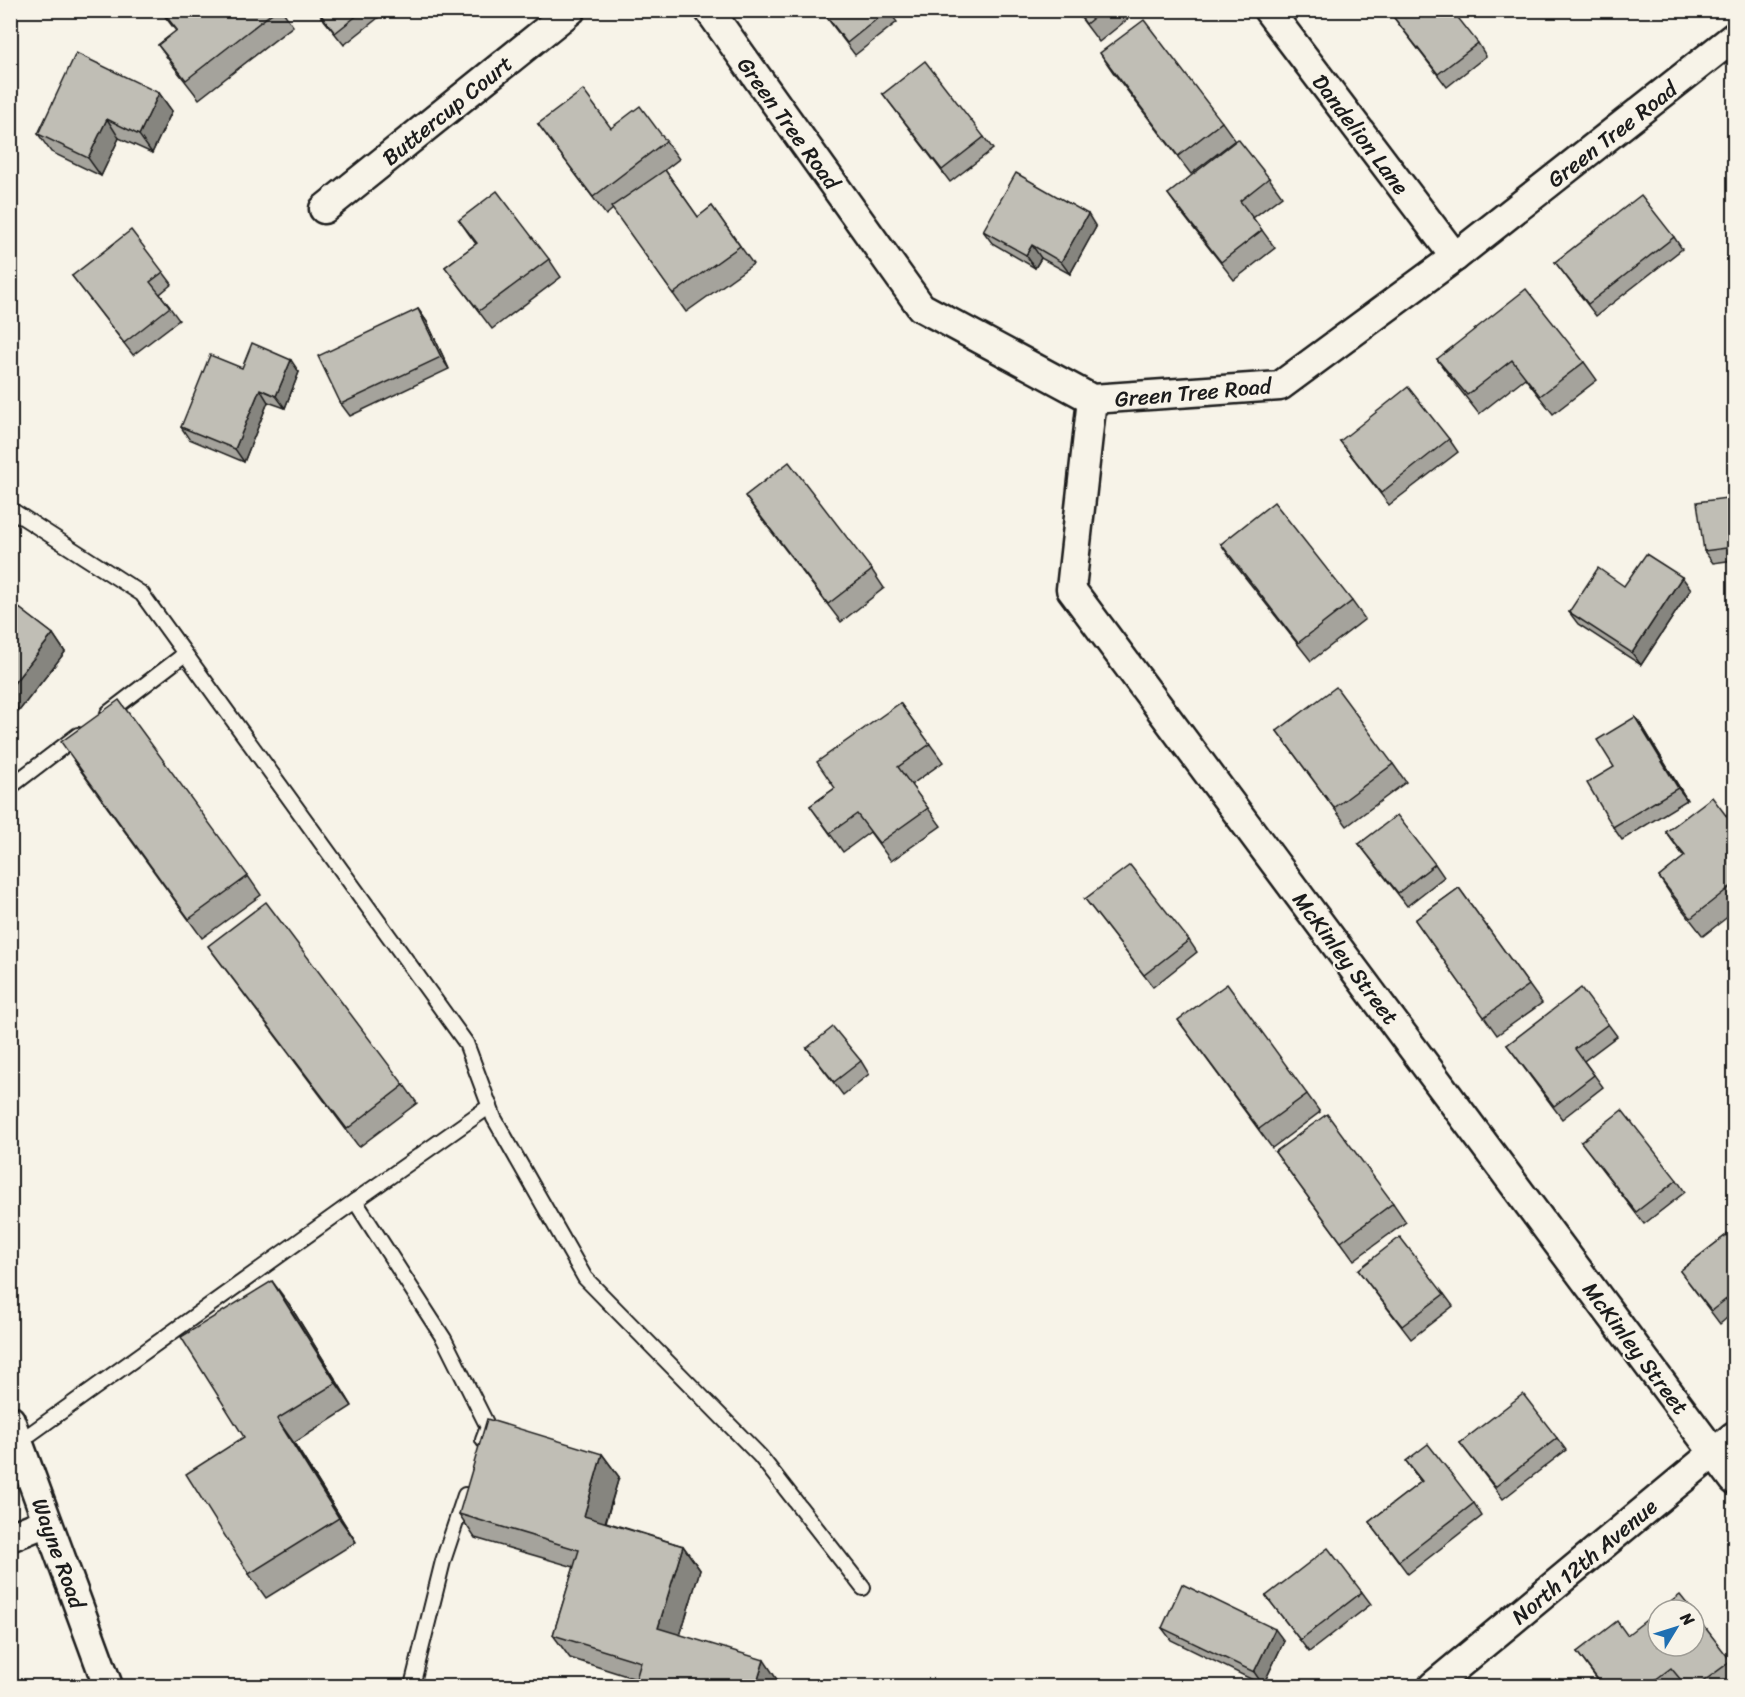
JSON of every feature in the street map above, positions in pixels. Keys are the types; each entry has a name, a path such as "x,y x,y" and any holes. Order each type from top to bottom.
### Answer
{"street":[{"name":"Buttercup Court","path":"324,209 571,10"},
{"name":"Green Tree Road","path":"709,10 921,307 1092,399 1280,386 1455,257 1734,37"},
{"name":"Dandelion Lane","path":"1268,10 1455,257"},
{"name":"McKinley Street","path":"1092,399 1071,589 1724,1444 1734,1480"},
{"name":"Wayne Road","path":"15,1431 108,1686"},
{"name":"North 12th Avenue","path":"1433,1686 1724,1444"},
{"path":"10,1537 48,1522"}],"lane":[{"path":"10,509 142,594 466,1043 494,1118 585,1278 760,1456 863,1588"},
{"path":"10,787 185,654"},
{"path":"15,1431 355,1201 490,1106"},
{"path":"355,1201 449,1349 488,1427 480,1449"},
{"path":"412,1686 443,1561 469,1483"}],"building":[{"path":"161,10 276,10 186,80 158,45 177,30"},
{"path":"317,10 364,10 335,33"},
{"path":"822,10 888,10 847,43"},
{"path":"1076,10 1103,10 1086,24"},
{"path":"1388,10 1452,10 1478,43 1438,74"},
{"path":"1144,20 1222,122 1178,156 1100,53"},
{"path":"76,53 159,93 139,135 107,119 88,158 38,134"},
{"path":"925,61 984,137 942,170 883,94"},
{"path":"583,90 611,128 640,106 666,141 593,197 538,124"},
{"path":"1238,139 1269,178 1240,201 1262,230 1221,262 1168,194"},
{"path":"665,170 698,217 712,206 740,246 673,294 611,207"},
{"path":"1016,173 1088,214 1061,262 1032,245 1026,255 983,231"},
{"path":"497,191 549,259 479,311 445,267 477,243 459,220"},
{"path":"1641,195 1674,237 1588,304 1555,262"},
{"path":"131,230 163,272 150,282 170,307 124,343 72,276"},
{"path":"1526,289 1584,362 1540,396 1512,360 1467,395 1437,359"},
{"path":"418,309 441,357 341,404 318,356"},
{"path":"252,343 291,360 276,396 260,389 235,449 181,427 210,355 242,368"},
{"path":"1408,387 1449,439 1381,493 1340,441"},
{"path":"789,462 872,570 828,604 745,496"},
{"path":"1734,497 1734,547 1704,551 1697,502"},
{"path":"1274,502 1352,601 1298,643 1221,544"},
{"path":"1646,554 1682,577 1632,653 1569,612 1598,568 1624,586"},
{"path":"10,601 53,634 10,688"},
{"path":"1336,687 1393,764 1334,808 1277,731"},
{"path":"119,700 248,876 189,919 61,742"},
{"path":"900,703 930,744 898,767 928,808 879,843 857,814 830,833 810,806 835,788 817,762"},
{"path":"1635,717 1678,788 1613,827 1587,783 1614,767 1597,740"},
{"path":"1712,797 1734,826 1734,884 1691,918 1659,877 1685,856 1666,832"},
{"path":"1397,815 1435,864 1398,893 1359,844"},
{"path":"1130,865 1189,940 1144,975 1085,899"},
{"path":"1459,888 1529,985 1484,1017 1415,920"},
{"path":"266,902 404,1085 347,1129 208,946"},
{"path":"1227,984 1307,1094 1259,1129 1178,1020"},
{"path":"1581,988 1608,1024 1575,1049 1594,1075 1554,1106 1507,1045"},
{"path":"833,1027 861,1061 834,1082 807,1048"},
{"path":"1622,1110 1677,1180 1636,1212 1581,1142"},
{"path":"1327,1114 1393,1203 1341,1242 1275,1152"},
{"path":"1734,1229 1734,1293 1711,1311 1680,1271"},
{"path":"1400,1237 1444,1294 1402,1326 1358,1270"},
{"path":"272,1281 336,1383 277,1419 339,1518 249,1574 186,1474 244,1437 181,1337"},
{"path":"1523,1394 1557,1438 1495,1487 1460,1443"},
{"path":"487,1419 602,1454 584,1516 683,1546 658,1628 764,1660 756,1686 634,1686 641,1662 553,1635 579,1550 459,1514"},
{"path":"1428,1444 1474,1503 1399,1561 1369,1522 1422,1481 1406,1461"},
{"path":"1328,1548 1362,1592 1300,1640 1266,1596"},
{"path":"1182,1584 1275,1629 1254,1672 1162,1628"},
{"path":"1646,1620 1646,1658 1706,1658 1706,1629 1731,1661 1697,1686 1686,1686 1671,1668 1647,1686 1603,1686 1577,1652 1617,1621 1627,1635"},
{"path":"1557,1680 1562,1686 1548,1686"}]}
